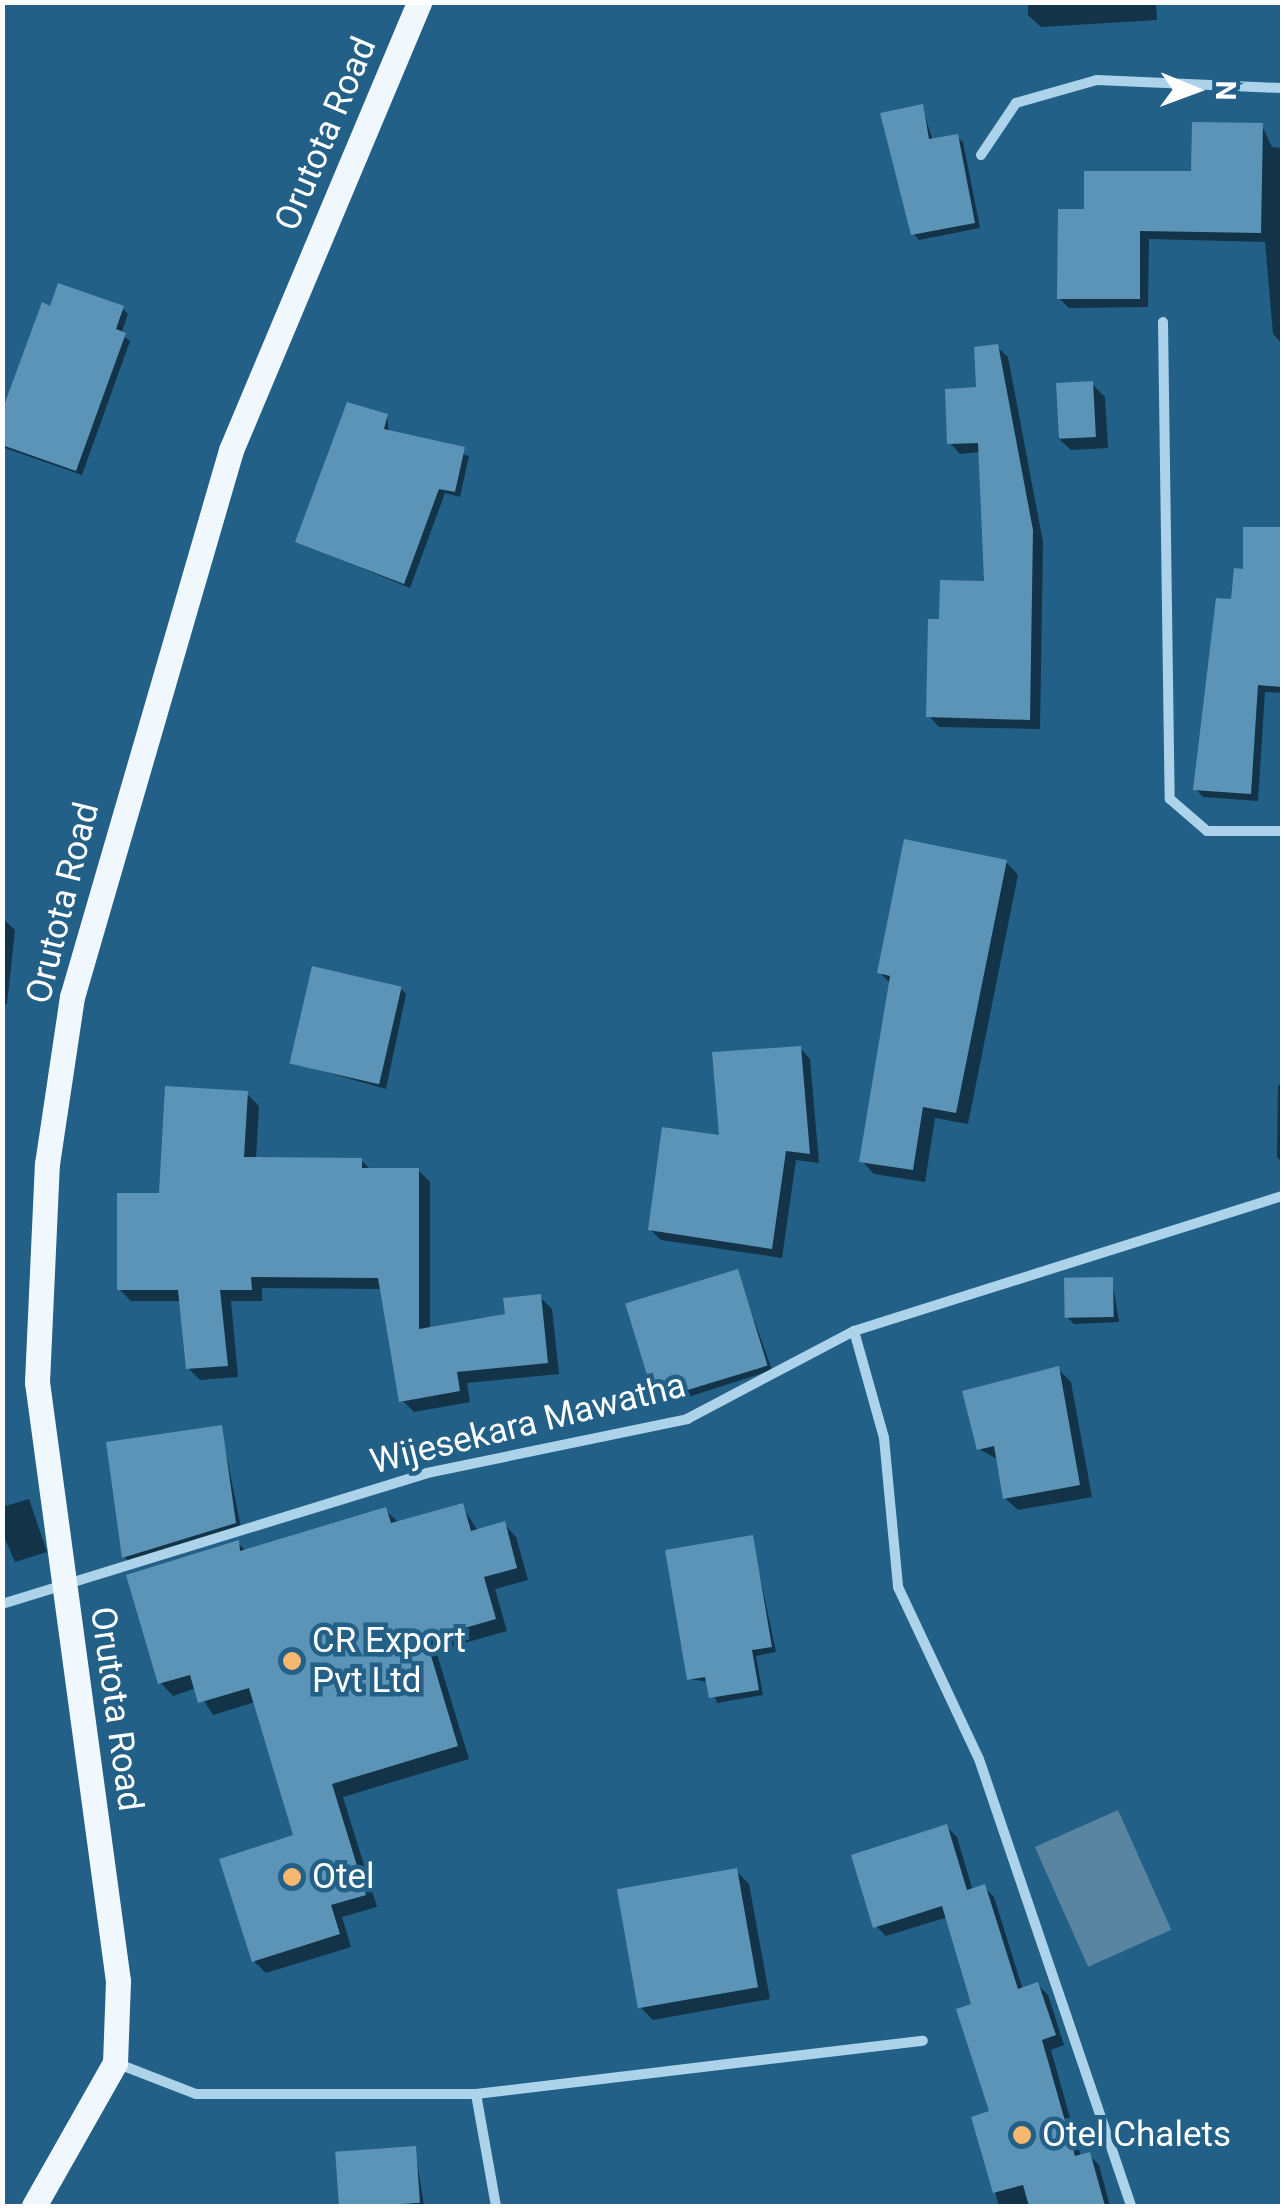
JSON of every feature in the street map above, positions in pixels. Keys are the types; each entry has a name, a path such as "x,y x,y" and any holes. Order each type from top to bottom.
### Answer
{"main road":[{"name":"Orutota Road","path":"34,2206 80,2135 115,2062 118,1980 38,1362 47,1164 72,997 231,450 419,2"}],"street":[{"path":"982,155 1016,103 1098,80 1282,88"},
{"path":"1163,322 1170,800 1206,831 1282,830"},
{"name":"Wijesekara Mawatha","path":"2,1604 428,1473 687,1419 854,1331 1282,1196"},
{"path":"854,1331 884,1438 898,1587 978,1759 1131,2206"},
{"path":"115,2062 196,2094 476,2094 923,2042"},
{"path":"476,2094 496,2206"}],"water":[{"path":"1118,1810 1171,1930 1088,1967 1035,1847"}],"building":[{"path":"923,104 929,139 958,134 975,223 911,235 880,113"},
{"path":"1192,122 1263,123 1261,233 1140,231 1140,299 1057,299 1058,209 1084,209 1084,171 1191,171"},
{"path":"58,283 124,306 116,329 126,333 76,471 2,445 2,411 42,302 50,306"},
{"path":"998,344 1033,530 1030,720 926,717 928,619 939,619 940,580 984,581 978,443 947,444 945,389 976,387 974,347"},
{"path":"1093,381 1096,437 1059,439 1056,383"},
{"path":"347,402 388,414 384,429 465,447 455,492 439,489 404,584 295,542"},
{"path":"1243,527 1282,527 1282,687 1258,685 1251,794 1193,790 1216,598 1231,599 1234,568 1243,569"},
{"path":"904,839 1007,860 956,1113 923,1107 913,1170 859,1162 890,976 877,973"},
{"path":"312,966 402,987 379,1084 290,1063"},
{"path":"801,1046 810,1154 786,1151 772,1249 648,1230 662,1127 719,1135 712,1052"},
{"path":"165,1086 248,1091 244,1157 362,1158 362,1168 419,1168 419,1329 505,1314 503,1298 541,1294 548,1363 457,1372 460,1391 399,1402 378,1278 251,1277 252,1290 220,1290 228,1366 186,1369 178,1290 117,1290 117,1193 159,1193"},
{"path":"738,1269 768,1366 655,1400 625,1303"},
{"path":"1113,1277 1114,1317 1065,1318 1064,1278"},
{"path":"1059,1366 1080,1485 1003,1499 994,1446 977,1450 962,1391"},
{"path":"222,1425 236,1523 122,1558 106,1442"},
{"name":"CR Export Pvt Ltd","path":"463,1503 471,1531 505,1521 517,1568 484,1577 496,1619 426,1639 458,1746 332,1784 366,1895 331,1905 340,1934 252,1962 219,1859 293,1835 249,1688 198,1703 190,1675 158,1684 126,1575 239,1540 240,1551 386,1507 391,1523"},
{"path":"753,1535 772,1647 752,1650 759,1690 709,1698 705,1677 687,1680 665,1550"},
{"path":"947,1824 967,1890 985,1884 1018,1989 1038,1982 1056,2035 1042,2040 1075,2156 1090,2152 1105,2206 1029,2206 1023,2185 993,2193 971,2117 989,2111 956,2009 971,2004 942,1906 873,1928 851,1855"},
{"path":"737,1868 758,1987 638,2008 617,1889"},
{"path":"416,2146 420,2203 339,2206 335,2152"}],"place":[{"name":"CR Export Pvt Ltd","path":"292,1661"},
{"name":"Otel","path":"292,1877"},
{"name":"Otel Chalets","path":"1022,2135"}]}
